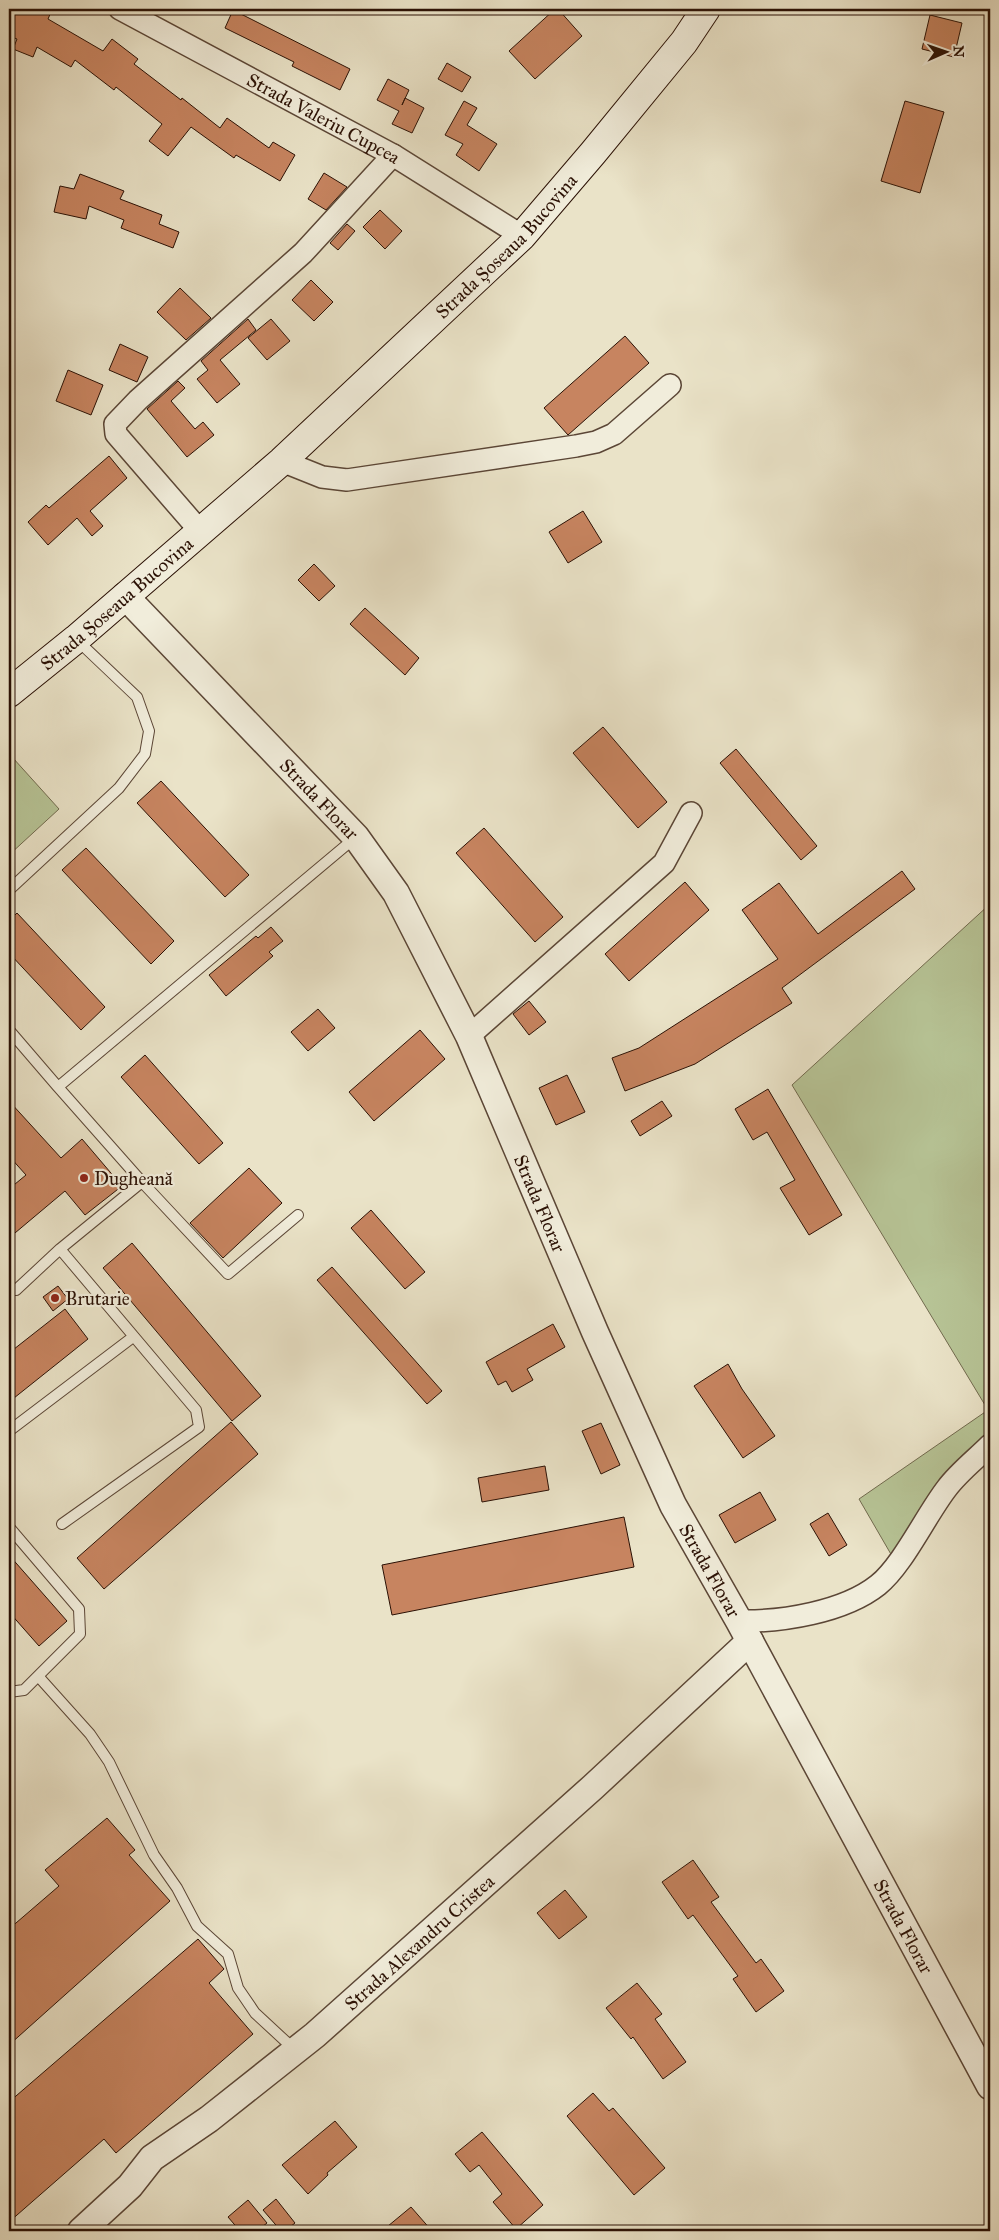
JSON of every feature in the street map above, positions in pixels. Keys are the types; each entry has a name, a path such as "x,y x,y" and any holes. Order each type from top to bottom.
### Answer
{"main road":[{"name":"Strada Șoseaua Bucovina","path":"9,693 76,639 282,461 522,236 684,42 706,9"}],"street":[{"name":"Strada Valeriu Cupcea","path":"120,9 393,156 522,236"},
{"name":"Strada Șoseaua Bucovina","path":"200,531 116,434 115,424 138,400 302,253 393,156"},
{"path":"282,461 322,477 348,480 576,446 596,442 614,434 670,385"},
{"name":"Strada Florar","path":"125,596 356,837 396,893 469,1036 595,1332 673,1505 745,1631 990,2086"},
{"path":"469,1036 664,863 691,813"},
{"path":"745,1631 787,1618 826,1610 857,1598 879,1585 896,1566 948,1487 990,1445"},
{"name":"Strada Alexandru Cristea","path":"81,2231 130,2186 152,2158 209,2119 295,2050 593,1787 745,1631"}],"lane":[{"path":"9,890 119,788 145,754 149,731 137,697 76,639"},
{"path":"58,1087 356,837"},
{"path":"9,1030 142,1182 228,1274 298,1215"},
{"path":"16,1290 60,1249 142,1182"},
{"path":"60,1249 196,1410 199,1427 62,1524"},
{"path":"9,1431 133,1337"},
{"path":"9,1527 79,1609 80,1634 24,1690 9,1692"},
{"path":"38,1676 90,1734 109,1762 154,1854 177,1888 197,1926 228,1954 238,1988 255,2013 295,2050"}],"green space":[{"path":"13,758 59,809 9,855 9,762"},
{"path":"990,904 990,1434 947,1477 892,1556 859,1499 988,1410 792,1085"}],"building":[{"path":"9,9 27,13 29,9 42,9 51,12 48,19 103,51 112,39 138,59 134,64 220,128 227,118 269,148 273,142 295,155 280,181 236,155 234,158 191,127 168,156 149,141 162,124 116,87 114,90 75,60 71,67 37,47 33,57 13,49 17,39 9,36"},
{"path":"555,9 558,9 582,36 535,79 509,51"},
{"path":"233,10 350,69 340,90 292,66 294,62 225,28"},
{"path":"930,15 962,23 954,57 922,49"},
{"path":"447,63 471,77 462,92 438,79"},
{"path":"388,79 409,90 405,98 424,108 412,133 392,124 399,111 377,100"},
{"path":"464,101 477,108 467,125 497,144 479,171 456,155 463,144 445,135"},
{"path":"905,101 944,112 920,193 881,181"},
{"path":"324,173 347,187 326,210 308,199"},
{"path":"80,174 124,191 120,199 162,215 159,224 179,232 173,248 121,228 124,220 89,206 86,219 54,212 60,186 74,189"},
{"path":"380,210 402,231 385,249 363,227"},
{"path":"347,224 355,231 338,250 330,243"},
{"path":"311,280 333,302 314,321 292,300"},
{"path":"180,288 211,318 186,340 157,312"},
{"path":"248,319 256,330 220,360 240,384 217,403 197,379 208,370 201,361"},
{"path":"271,319 290,341 267,360 248,338"},
{"path":"625,336 649,363 568,435 544,408"},
{"path":"120,344 148,357 137,382 109,370"},
{"path":"68,370 103,385 91,415 56,401"},
{"path":"178,381 185,388 171,401 195,429 203,422 214,435 187,457 147,409"},
{"path":"109,456 127,478 90,511 103,526 92,536 77,518 48,545 28,522 46,505 49,508"},
{"path":"583,511 602,542 568,563 549,532"},
{"path":"314,564 335,586 319,601 298,580"},
{"path":"365,608 419,658 405,675 350,624"},
{"path":"603,727 667,802 638,828 573,753"},
{"path":"736,749 817,846 801,860 720,763"},
{"path":"161,781 249,875 225,897 137,803"},
{"path":"484,828 563,917 535,942 456,853"},
{"path":"86,848 174,941 151,964 62,870"},
{"path":"902,871 915,889 782,988 792,1003 695,1064 625,1091 612,1058 639,1048 778,959 742,910 779,883 818,934"},
{"path":"685,882 709,910 629,981 605,954"},
{"path":"17,913 105,1007 81,1030 9,953 9,921"},
{"path":"271,927 283,941 269,952 273,956 226,996 209,975 256,936 258,938"},
{"path":"529,1001 546,1022 529,1035 513,1014"},
{"path":"318,1009 335,1028 308,1051 291,1032"},
{"path":"420,1030 445,1059 374,1121 349,1092"},
{"path":"145,1055 223,1143 199,1164 121,1077"},
{"path":"567,1075 585,1112 556,1125 539,1088"},
{"path":"768,1089 842,1215 809,1235 780,1188 795,1180 767,1132 753,1140 735,1109"},
{"path":"9,1101 61,1158 82,1139 122,1186 85,1215 65,1191 9,1238 9,1189 26,1175 9,1156"},
{"path":"662,1101 672,1116 640,1136 631,1121"},
{"path":"249,1168 282,1203 223,1258 190,1223"},
{"path":"371,1210 425,1272 405,1289 351,1228"},
{"path":"132,1243 261,1396 232,1421 103,1268"},
{"path":"332,1267 442,1391 427,1404 317,1280"},
{"name":"Brutarie","path":"58,1286 68,1299 53,1311 43,1297"},
{"path":"65,1309 88,1339 9,1402 9,1353"},
{"path":"553,1324 565,1347 527,1369 533,1380 512,1392 506,1381 498,1385 486,1362"},
{"path":"728,1364 742,1389 775,1436 743,1458 694,1386"},
{"path":"231,1422 258,1454 104,1589 77,1558"},
{"path":"601,1423 620,1465 601,1474 582,1431"},
{"path":"545,1466 549,1490 482,1502 478,1478"},
{"path":"760,1492 776,1520 735,1543 719,1515"},
{"path":"828,1513 847,1545 829,1556 810,1524"},
{"path":"624,1517 634,1567 392,1615 382,1565"},
{"path":"9,1555 67,1621 39,1646 9,1612"},
{"path":"107,1818 135,1850 129,1855 170,1901 9,2045 9,1929 59,1886 45,1870"},
{"path":"693,1860 719,1897 711,1902 756,1963 761,1959 784,1991 756,2012 733,1979 738,1976 693,1915 688,1919 662,1882"},
{"path":"565,1890 587,1917 559,1939 537,1913"},
{"path":"198,1939 224,1969 209,1983 253,2034 116,2153 104,2139 9,2222 9,2102"},
{"path":"637,1983 662,2014 655,2019 686,2062 663,2079 633,2037 631,2039 606,2008"},
{"path":"593,2093 609,2111 613,2108 665,2168 634,2195 567,2116"},
{"path":"335,2121 357,2147 327,2173 328,2175 308,2194 282,2165"},
{"path":"482,2132 543,2205 516,2229 493,2202 502,2194 479,2165 470,2172 455,2154"},
{"path":"276,2199 295,2223 285,2231 281,2231 263,2210"},
{"path":"248,2200 267,2223 257,2231 240,2231 228,2217"},
{"path":"411,2207 432,2231 382,2231"}],"place":[{"name":"Dugheană","path":"84,1178"},
{"name":"Brutarie","path":"55,1298"}]}
